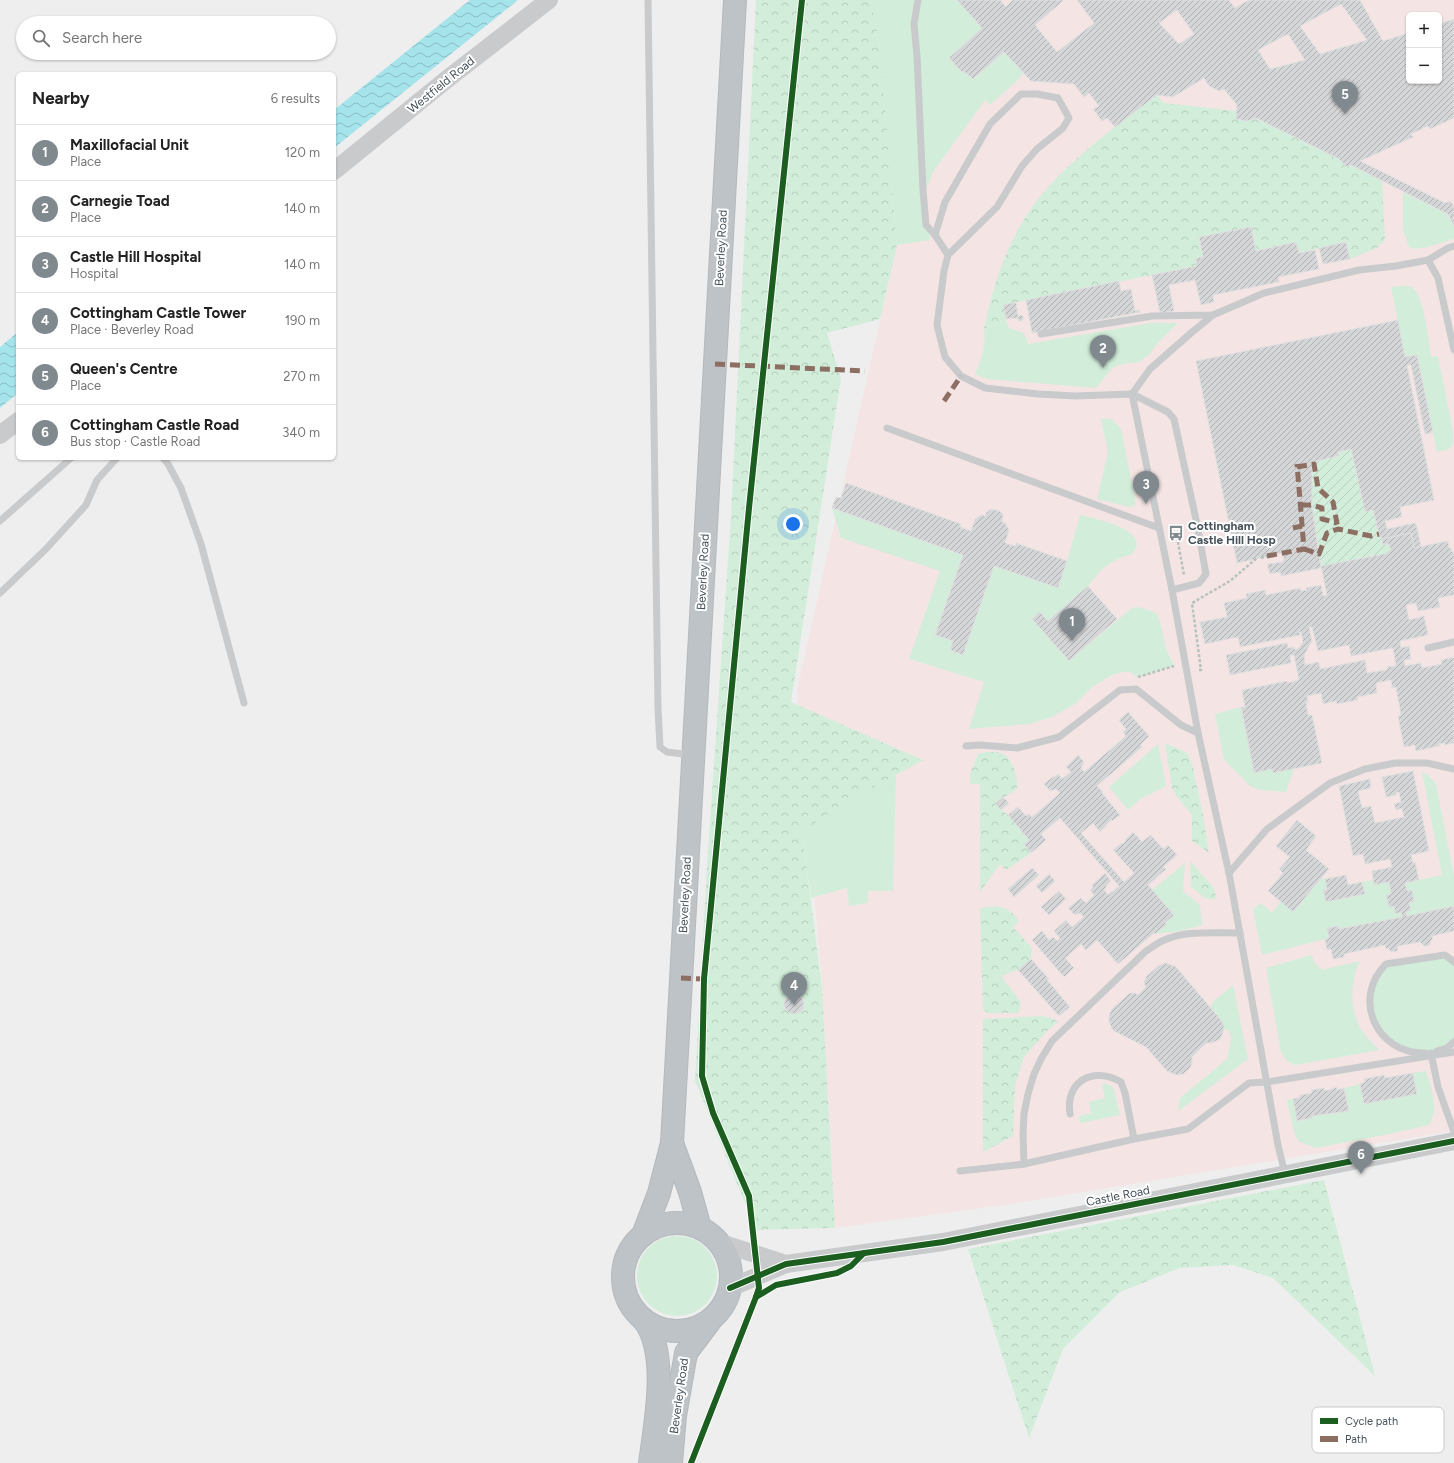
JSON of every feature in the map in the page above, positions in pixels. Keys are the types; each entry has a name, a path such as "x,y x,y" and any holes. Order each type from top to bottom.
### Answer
{"highway":[{"name":"Beverley Road","path":"643,1235 659,1193 672,1144 735,0"},
{"name":"Beverley Road","path":"672,1144 690,1192 700,1228"},
{"path":"671,1224 686,1224 700,1228 710,1234 718,1242 726,1256 730,1272 730,1288 724,1303 715,1315 702,1324 688,1330 672,1330 657,1327 643,1319 632,1307 625,1293 623,1277 625,1261 632,1246 643,1235 656,1227 671,1224"},
{"name":"Beverley Road","path":"671,1463 675,1416 686,1353 715,1315"},
{"name":"Beverley Road","path":"643,1319 649,1326 657,1353 659,1386 650,1463"}],"street":[{"name":"Westfield Road","path":"336,169 440,85 549,0"},
{"path":"0,435 16,423"},
{"name":"Castle Road","path":"730,1288 786,1264 943,1242 1454,1141"},
{"name":"Castle Road","path":"718,1242 786,1264"}],"lane":[{"path":"648,0 659,734 660,747 663,750 667,752 693,755"},
{"path":"918,0 914,24 926,225 936,235 948,255"},
{"path":"936,235 945,202 990,124 1021,94 1037,94 1058,98 1070,118 1063,128 1037,149 1022,166 997,207 948,255 944,271 937,325 945,357 961,376 985,388 1038,394 1075,396 1132,394 1168,412 1174,419 1197,524 1206,574 1199,583 1172,590"},
{"path":"1286,1175 1278,1145 1229,873 1198,734 1172,590 1132,394 1150,369 1190,333 1213,315 1264,293 1359,270 1396,266 1428,260 1454,246"},
{"path":"1428,260 1438,278 1454,350"},
{"path":"1041,334 1152,316 1213,315"},
{"path":"887,428 1159,528"},
{"path":"0,521 69,460"},
{"path":"0,593 46,549 86,505 97,480 115,460"},
{"path":"165,460 181,488 202,544 244,703"},
{"path":"1428,648 1454,642"},
{"path":"966,746 980,745 1017,748 1059,737 1120,690 1136,688 1181,725 1198,734"},
{"path":"1229,873 1267,829 1330,783 1365,769 1395,763 1427,763 1454,769"},
{"path":"1024,1164 1024,1114 1028,1094 1034,1074 1052,1041 1146,951 1161,942 1168,938 1194,932 1240,933"},
{"path":"1454,962 1445,955 1386,964 1372,985 1369,1003 1373,1021 1382,1036 1396,1048 1413,1054 1432,1055 1447,1048 1454,1042"},
{"path":"960,1171 1024,1164 1134,1139 1188,1129 1249,1083 1267,1082 1454,1052"},
{"path":"1432,1055 1438,1088 1454,1132"},
{"path":"1070,1114 1070,1095 1076,1084 1086,1078 1097,1076 1111,1077 1121,1082 1125,1093 1134,1139"}],"path":[{"path":"1177,537 1183,575 1191,574 1197,601"},
{"path":"1136,688 1137,677 1174,666 1176,674 1201,670 1192,603 1230,581 1259,558 1267,556"}],"shaded area":[{"path":"870,0 1454,0 1454,1131 1004,1205 835,1228 822,987 797,690 897,245 879,40"}],"green space":[{"path":"756,0 870,0 879,40 897,245 880,319 827,333 841,378 791,702 923,760 841,805 802,832 822,987 835,1228 756,1230 695,1081 708,851 731,516"},
{"path":"870,0 957,0 982,28 949,59 962,72 963,71 974,79 1004,52 1023,73 1019,79 990,105 985,100 933,172 926,191 930,240 897,245 879,40"},
{"path":"1157,95 1164,103 1237,111 1236,119 1247,121 1256,118 1339,159 1347,167 1351,165 1382,181 1385,240 1377,248 1350,259 1346,242 1299,253 1296,242 1256,251 1251,227 1199,237 1203,257 1197,266 1004,305 1006,319 984,329 995,285 1005,257 1018,229 1038,199 1086,150"},
{"path":"1403,192 1448,214 1454,226 1454,239 1425,248 1419,249 1409,247 1403,230"},
{"path":"1391,287 1411,287 1418,294 1421,301 1426,321 1431,357 1438,356 1453,432 1453,444 1449,449 1437,452 1417,355 1405,357"},
{"path":"1006,319 1009,328 1024,333 1028,344 1150,323 1178,323 1157,344 1149,355 1137,363 1127,363 1116,366 1096,388 987,379 975,374 983,352 984,329"},
{"path":"1101,419 1112,419 1121,429 1135,505 1129,507 1097,499 1108,452"},
{"path":"1351,449 1365,512 1373,510 1383,545 1389,544 1391,551 1389,551 1389,553 1321,566 1312,505 1312,462 1339,456 1338,452"},
{"path":"832,508 963,555 935,635 953,641 950,650 963,655 994,566 1058,587 1080,515 1119,526 1135,538 1137,545 1133,553 1116,560 1099,572 1089,585 1048,621 1040,612 1033,619 1069,661 1132,608 1138,607 1154,612 1160,621 1166,649 1174,666 1137,677 1130,672 1112,675 1092,687 1075,704 1052,717 1030,724 969,729 984,682 909,659 940,571 841,538"},
{"path":"1241,707 1255,772 1272,769 1273,773 1294,769 1286,792 1260,790 1251,787 1224,760 1215,714"},
{"path":"1165,743 1186,752 1193,767 1209,853 1192,841 1192,815 1177,797 1172,788"},
{"path":"1158,744 1166,786 1139,800 1128,810 1109,787"},
{"path":"987,752 1004,754 1009,759 1013,767 1017,781 1017,789 1003,798 1002,797 995,804 1008,815 1029,840 1024,844 1031,853 1006,870 1000,864 980,892 980,784 970,784 970,774 978,754"},
{"path":"1422,772 1428,775 1436,784 1454,877 1454,906 1407,916 1406,912 1411,910 1409,903 1414,902 1412,890 1407,891 1405,883 1442,875"},
{"path":"896,774 893,891 868,891 868,903 849,906 847,888 811,898 802,832 841,805"},
{"path":"1190,861 1213,887 1217,899 1206,899 1191,887"},
{"path":"1185,863 1183,891 1200,905 1202,925 1180,931 1155,934 1167,924 1165,923 1174,915 1152,890"},
{"path":"1322,878 1325,879 1327,889 1323,890 1326,902 1364,894 1362,882 1374,880 1389,882 1391,894 1386,895 1389,907 1394,906 1395,913 1401,912 1402,917 1339,929 1338,926 1327,928 1329,938 1262,955 1253,909 1261,903 1272,913 1281,901 1293,912"},
{"path":"996,906 1007,909 1014,915 1019,921 1013,927 1032,948 1031,959 1018,970 1001,976 1021,1002 1019,1013 989,1013 983,1010 980,908"},
{"path":"1312,955 1314,962 1322,970 1360,961 1354,979 1352,1000 1354,1010 1360,1028 1379,1050 1296,1065 1285,1059 1281,1052 1266,968"},
{"path":"1445,955 1454,962 1454,1042 1431,1053 1396,1048 1373,1021 1372,985 1386,964"},
{"path":"1233,985 1248,1059 1178,1111 1180,1098 1227,1059 1231,1039 1229,1031 1224,1029 1222,1022 1210,1007 1214,1001"},
{"path":"1042,1016 1052,1018 1058,1022 1050,1028 1024,1057 1015,1086 1013,1136 983,1152 983,1019"},
{"path":"1426,1071 1434,1098 1434,1112 1429,1125 1315,1148 1298,1141 1294,1132 1287,1100 1293,1099 1297,1121 1312,1118 1312,1116 1349,1111 1344,1088 1360,1084 1364,1104 1416,1094 1413,1073"},
{"path":"1102,1084 1107,1084 1113,1087 1120,1115 1080,1123 1079,1116 1091,1113 1089,1102 1105,1098"},
{"path":"1324,1180 1375,1376 1273,1278 1233,1265 1180,1268 1120,1292 1063,1349 1029,1438 968,1249"},
{"path":"677,1236 692,1239 705,1248 714,1261 717,1276 714,1291 705,1304 692,1313 677,1316 662,1313 649,1304 640,1291 637,1276 640,1261 649,1248 662,1239"}],"water":[{"path":"470,0 518,0 336,146 336,108"},
{"path":"16,334 16,395 0,408 0,347"}],"building":[{"path":"957,0 1000,0 1006,7 1013,0 1064,0 1035,25 1057,52 1094,23 1077,0 1229,0 1235,8 1249,0 1360,0 1383,41 1406,34 1406,84 1442,84 1442,23 1454,19 1454,118 1430,129 1428,126 1411,134 1413,137 1360,161 1445,203 1451,201 1454,208 1454,226 1448,214 1351,165 1347,167 1339,159 1256,118 1247,121 1236,119 1237,105 1224,89 1219,91 1209,86 1204,78 1173,97 1157,95 1115,127 1107,118 1102,121 1093,109 1099,106 1089,93 1084,97 1074,84 1031,81 1004,52 973,79 963,71 962,72 949,58 982,28","holes":["1341,4 1367,40 1320,54 1300,26","1177,10 1194,34 1179,44 1159,23","1288,34 1305,60 1270,69 1258,50"]},
{"path":"1251,227 1256,251 1296,242 1299,253 1315,250 1319,269 1278,277 1279,282 1213,295 1214,302 1201,305 1195,280 1169,285 1174,311 1160,313 1152,275 1197,266 1196,258 1203,257 1199,237"},
{"path":"1346,242 1350,259 1323,264 1319,248"},
{"path":"1119,281 1121,291 1131,289 1135,311 1139,310 1140,312 1032,333 1026,300"},
{"path":"1016,302 1018,316 1021,315 1024,317 1022,321 1019,321 1018,318 1006,319 1003,305"},
{"path":"1398,320 1405,357 1417,355 1433,432 1425,434 1411,365 1407,365 1434,500 1400,507 1402,517 1385,521 1387,529 1416,523 1421,547 1414,548 1411,533 1382,539 1379,534 1373,510 1365,512 1351,449 1338,452 1339,456 1312,462 1312,505 1321,568 1281,576 1280,572 1270,574 1267,564 1283,562 1283,553 1237,563 1196,361"},
{"path":"846,483 961,524 960,527 971,531 975,519 981,515 985,516 991,509 1000,511 1003,514 1002,522 1005,523 1009,530 1005,543 1015,546 1016,543 1067,561 1058,588 994,566 963,655 950,650 953,641 935,635 963,555 832,508 836,497 841,498"},
{"path":"1411,533 1414,548 1448,541 1449,548 1451,548 1452,552 1454,552 1454,595 1438,598 1440,607 1418,611 1416,603 1406,605 1409,620 1424,616 1428,635 1400,641 1401,648 1409,646 1411,659 1404,660 1405,666 1421,663 1422,668 1442,664 1441,660 1454,657 1454,743 1445,745 1444,743 1439,744 1439,746 1416,751 1415,745 1404,747 1398,716 1401,715 1396,687 1392,688 1391,680 1376,683 1377,693 1357,697 1358,700 1337,704 1336,701 1323,704 1321,693 1307,696 1308,702 1306,702 1308,715 1312,715 1322,763 1273,773 1272,769 1254,773 1241,707 1245,707 1242,690 1299,680 1294,655 1290,655 1291,663 1230,675 1226,655 1287,643 1288,648 1294,647 1294,649 1298,649 1303,642 1301,632 1299,632 1300,635 1240,647 1238,637 1205,644 1200,622 1227,617 1224,603 1247,598 1246,594 1265,590 1266,595 1300,588 1301,591 1307,590 1306,588 1321,585 1323,596 1327,595 1321,566 1389,553 1388,551 1391,551 1389,544 1383,545 1382,539","holes":["1309,627 1312,627 1318,651 1349,645 1351,656 1393,648 1396,666 1387,667 1387,670 1367,673 1365,660 1320,669 1319,662 1305,665 1304,655 1312,641"]},
{"path":"1088,586 1117,619 1069,661 1032,619 1040,612 1048,621"},
{"path":"1128,712 1149,736 1140,745 1142,747 1097,786 1120,815 1112,821 1111,820 1100,832 1093,823 1081,833 1124,882 1134,873 1113,850 1122,843 1123,844 1133,832 1142,842 1151,835 1163,849 1168,845 1177,855 1163,867 1166,869 1148,885 1174,915 1165,923 1167,924 1155,934 1154,933 1118,964 1097,940 1086,950 1081,944 1065,958 1074,968 1064,977 1032,940 1042,931 1049,940 1053,937 1057,941 1060,938 1054,931 1066,920 1072,927 1084,917 1080,913 1075,915 1068,908 1081,898 1086,903 1094,895 1090,890 1093,887 1092,885 1105,873 1111,881 1104,890 1108,895 1119,886 1060,818 1041,834 1046,840 1031,853 1024,844 1029,840 1008,815 1018,807 1026,816 1029,814 1032,817 1060,793 1056,789 1050,791 1044,784 1058,774 1062,779 1071,772 1066,767 1078,755 1084,762 1081,768 1084,772 1126,736 1123,732 1126,729 1119,720"},
{"path":"1413,771 1429,851 1411,855 1413,863 1415,862 1419,880 1405,883 1407,891 1412,890 1414,902 1409,903 1411,910 1406,912 1407,916 1454,906 1454,931 1432,936 1433,939 1431,940 1430,945 1424,946 1420,942 1398,946 1397,951 1391,952 1388,948 1386,949 1385,945 1344,954 1344,957 1333,959 1331,949 1327,950 1325,939 1329,938 1327,928 1338,926 1339,929 1402,917 1401,912 1395,914 1394,906 1389,907 1386,895 1391,894 1389,882 1374,885 1372,871 1392,867 1390,859 1365,864 1363,854 1353,856 1339,786 1370,779 1371,788 1358,791 1362,808 1371,806 1375,823 1404,817 1402,808 1396,810 1394,804 1401,802 1399,792 1396,793 1396,795 1386,797 1382,777"},
{"path":"1003,797 1009,803 1001,810 995,804"},
{"path":"1297,820 1316,836 1306,850 1329,869 1293,912 1268,891 1283,873 1279,869 1290,857 1276,846"},
{"path":"1032,868 1039,875 1014,897 1008,889"},
{"path":"1049,874 1055,881 1042,893 1036,886"},
{"path":"1346,875 1348,885 1362,882 1365,894 1326,902 1323,890 1327,889 1325,879"},
{"path":"1059,891 1066,899 1049,915 1041,907"},
{"path":"1031,959 1049,979 1047,980 1070,1007 1059,1016 1018,970"},
{"path":"1166,963 1176,967 1221,1020 1224,1026 1220,1039 1212,1043 1206,1043 1192,1057 1192,1064 1189,1069 1183,1074 1178,1075 1167,1071 1146,1047 1114,1031 1109,1021 1109,1015 1112,1009 1130,993 1135,993 1138,995 1146,987 1144,983 1146,977 1158,966"},
{"path":"794,994 801,997 804,1004 801,1011 794,1014 787,1011 784,1004 787,997"},
{"path":"1413,1073 1417,1094 1364,1104 1360,1084 1365,1082 1364,1079 1384,1075 1385,1078"},
{"path":"1337,1087 1337,1090 1344,1088 1349,1111 1312,1116 1312,1118 1297,1121 1293,1099 1300,1097 1300,1095 1312,1093 1311,1090 1324,1088 1325,1091"}],"marked path":[{"path":"715,364 865,371"},
{"path":"944,401 961,376"},
{"path":"1267,556 1304,549 1297,464"},
{"path":"1297,467 1314,464 1318,488 1333,502 1338,529"},
{"path":"1301,505 1312,505 1322,508 1322,519 1337,523"},
{"path":"1293,528 1302,526"},
{"path":"1304,549 1319,554 1327,533 1338,529 1371,536 1379,534"},
{"path":"681,978 704,979"}],"cycle path":[{"path":"691,1463 759,1288 749,1196 713,1113 702,1076 704,979 749,508 802,0"},
{"path":"730,1288 786,1264 943,1242 1454,1141"},
{"path":"756,1297 776,1285 837,1273 851,1266 864,1253"}],"place":[{"name":"Queen's Centre","path":"1345,114"},
{"name":"Carnegie Toad","path":"1103,368"},
{"name":"Castle Hill Hospital","path":"1146,504"},
{"name":"Cottingham Castle Hill Hosp","path":"1176,533"},
{"name":"Maxillofacial Unit","path":"1072,641"},
{"name":"Cottingham Castle Tower","path":"794,1005"},
{"name":"Cottingham Castle Road","path":"1361,1174"}]}
